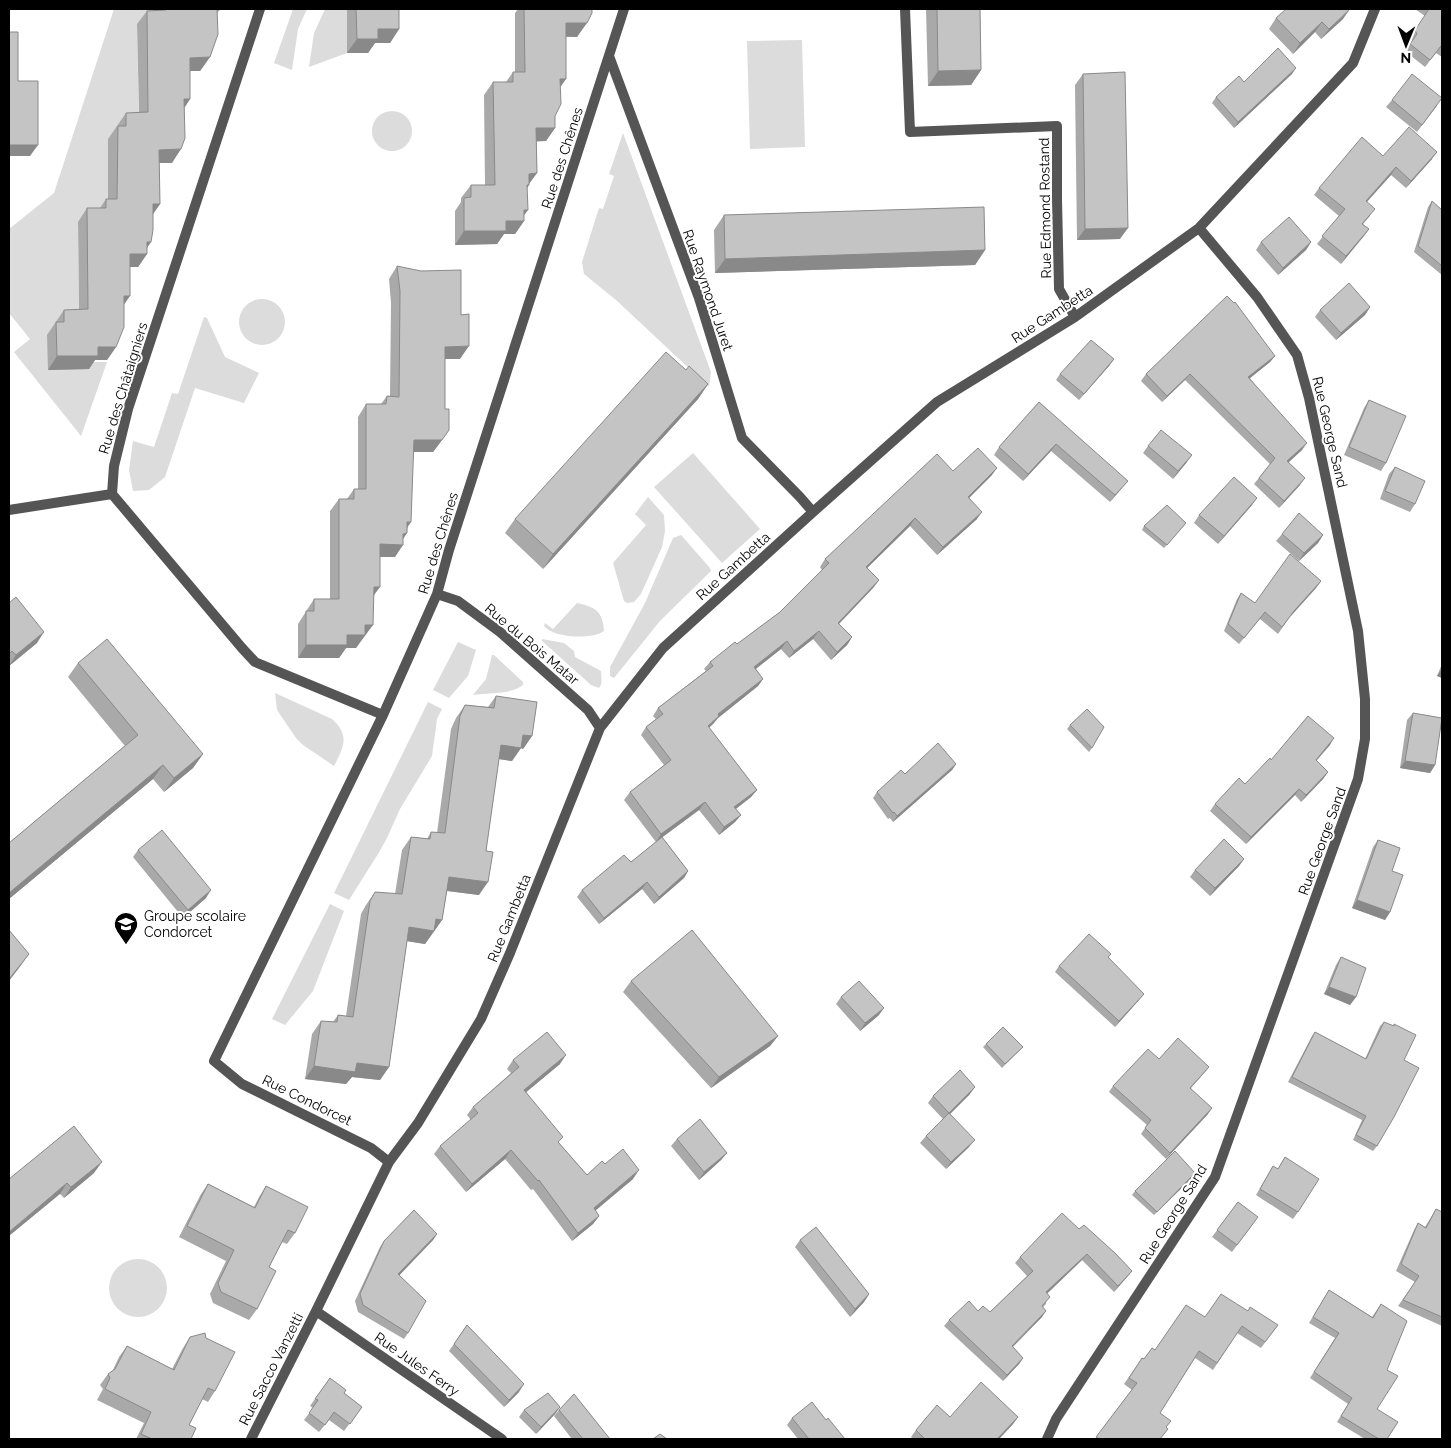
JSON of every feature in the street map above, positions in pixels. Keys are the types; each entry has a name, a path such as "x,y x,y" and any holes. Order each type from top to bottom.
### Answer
{"street":[{"name":"Rue des Châtaigniers","path":"112,494 114,466 128,409 260,9"},
{"name":"Rue des Chênes","path":"214,1061 382,715 437,594 449,550 624,9"},
{"name":"Rue Edmond Rostand","path":"905,9 910,132 1057,126 1060,289 1075,317"},
{"name":"Rue Gambetta","path":"316,1311 389,1162 418,1123 481,1019 510,953 600,728 663,648 936,402 1075,317 1199,228 1353,63 1375,9"},
{"name":"Rue Raymond Juret","path":"609,56 699,298 742,438 800,497 812,512"},
{"name":"Rue George Sand","path":"1047,1439 1056,1419 1215,1177 1358,779 1365,739 1366,699 1358,631 1310,398 1297,355 1257,297 1199,228"},
{"path":"9,510 112,494 255,662 382,715"},
{"name":"Rue du Bois Matar","path":"437,594 458,600 500,632 588,710 600,728"},
{"name":"Rue Condorcet","path":"214,1061 242,1084 371,1148 389,1162"},
{"name":"Rue Sacco Vanzetti","path":"251,1439 316,1311"},
{"name":"Rue Jules Ferry","path":"316,1311 502,1439"}],"shaded area":[{"path":"114,9 169,9 137,24 139,126 108,212 78,222 79,323 89,362 107,362 81,436 14,352 30,339 9,313 9,229 54,193"},
{"path":"293,9 307,9 298,29 292,70 274,63"},
{"path":"325,9 347,9 347,53 309,67 314,33"},
{"path":"802,40 805,147 750,149 747,41"},
{"path":"396,111 403,114 409,120 412,131 411,139 403,148 396,151 388,151 381,148 373,139 372,127 375,120 384,112"},
{"path":"623,133 711,372 709,387 616,300 584,274 582,262 599,208 603,209 614,176 609,174"},
{"path":"267,299 279,305 284,313 284,331 279,339 271,344 257,345 245,339 240,331 239,317 245,305 253,300"},
{"path":"204,317 207,318 225,357 259,373 244,403 195,388 165,477 149,490 133,491 129,470 133,441 154,447 172,393 178,394"},
{"path":"693,453 760,529 722,563 654,487"},
{"path":"648,497 664,515 665,531 662,547 641,594 634,602 627,603 624,601 613,563 646,525 635,514"},
{"path":"681,535 711,571 660,621 614,678 610,676 610,667 645,603 673,538"},
{"path":"577,603 589,606 600,614 604,631 582,637 555,633 544,626 545,623 553,629"},
{"path":"542,639 564,643 574,651 575,657 601,671 599,688 591,685"},
{"path":"458,642 476,650 468,676 449,698 433,690"},
{"path":"492,655 523,682 523,685 506,692 473,695 486,679"},
{"path":"275,693 332,719 338,725 343,736 343,747 334,766 296,738 277,710"},
{"path":"428,702 442,709 437,719 432,756 400,809 378,854 349,900 334,893"},
{"path":"330,904 344,911 313,991 285,1025 272,1019"},
{"path":"138,1259 149,1261 159,1267 165,1277 167,1288 165,1299 159,1309 149,1315 138,1317 127,1315 117,1309 111,1299 109,1288 111,1277 117,1267 127,1261"}],"building":[{"path":"217,9 218,34 210,57 190,58 190,99 184,99 185,138 181,149 159,150 160,204 153,204 153,230 151,242 147,242 147,254 130,254 130,296 124,296 124,327 116,347 98,347 98,356 57,356 56,322 64,322 64,310 88,309 87,208 106,208 106,199 117,199 118,126 126,126 126,113 148,112 147,11"},
{"path":"356,9 399,9 399,29 378,29 378,39 357,39"},
{"path":"524,9 592,9 592,13 587,23 566,23 566,79 560,79 561,104 555,116 555,128 536,128 537,173 529,174 529,185 527,185 528,210 524,210 524,221 506,221 506,231 464,231 464,198 471,197 471,185 495,185 493,82 513,82 513,72 525,72"},
{"path":"937,9 980,9 981,70 938,71"},
{"path":"1286,9 1350,9 1329,29 1322,22 1300,43 1276,18"},
{"path":"1429,9 1442,9 1442,46 1430,60 1410,44 1417,34 1415,30"},
{"path":"9,32 18,32 18,81 38,81 38,145 9,145"},
{"path":"1278,48 1296,68 1238,122 1216,97 1239,76 1244,82"},
{"path":"1125,72 1128,228 1085,229 1083,74"},
{"path":"1412,74 1442,98 1422,125 1392,100"},
{"path":"1409,127 1437,152 1411,181 1396,167 1366,201 1375,209 1362,224 1369,229 1346,256 1322,236 1345,209 1319,188 1362,137 1383,156"},
{"path":"1432,201 1442,210 1442,266 1418,246"},
{"path":"984,207 985,250 725,259 724,215"},
{"path":"1289,217 1311,242 1283,268 1261,242"},
{"path":"397,266 421,271 461,270 461,315 469,314 469,346 445,347 445,409 449,409 449,430 442,440 414,440 411,522 407,522 407,533 403,534 403,545 380,544 380,587 374,587 373,625 365,625 365,635 347,635 347,645 306,645 306,611 314,611 314,599 339,599 339,499 354,499 354,489 366,489 366,404 386,404 387,396 399,397 400,291"},
{"path":"1349,283 1370,307 1341,333 1320,310"},
{"path":"1227,296 1235,302 1275,356 1248,377 1307,443 1287,461 1305,478 1284,501 1259,478 1275,458 1190,374 1167,396 1146,374"},
{"path":"1091,340 1114,359 1084,394 1060,374"},
{"path":"666,352 686,370 689,366 708,384 553,554 515,519"},
{"path":"1369,400 1406,416 1386,463 1349,447"},
{"path":"1039,402 1128,481 1115,495 1056,444 1028,474 999,447"},
{"path":"1161,430 1192,455 1178,471 1148,446"},
{"path":"978,448 997,468 968,497 982,512 943,547 915,518 866,567 879,580 838,623 852,637 837,652 819,631 794,651 787,641 754,667 763,679 718,714 719,716 708,726 757,790 734,807 741,815 724,827 705,802 661,834 630,792 671,760 646,727 663,714 658,708 713,666 710,662 735,642 737,644 780,612 829,563 825,559 937,454 953,471"},
{"path":"1395,467 1425,481 1415,504 1385,491"},
{"path":"1234,477 1257,498 1224,536 1199,515"},
{"path":"1167,505 1186,523 1167,545 1144,526"},
{"path":"1299,513 1323,535 1304,553 1282,534"},
{"path":"1290,554 1321,581 1282,627 1265,612 1244,638 1228,624 1241,593 1255,603"},
{"path":"16,597 44,632 16,655 12,651 9,654 9,603"},
{"path":"107,639 203,754 174,778 163,765 9,893 9,843 138,735 78,663"},
{"path":"496,696 537,702 532,736 523,735 521,748 501,745 486,851 493,852 488,882 449,877 442,920 436,919 434,931 409,927 389,1067 357,1063 355,1072 314,1066 321,1021 337,1022 338,1015 353,1017 370,901 375,892 402,894 411,837 430,839 431,832 445,833 460,716 465,705 494,708"},
{"path":"1087,709 1104,727 1092,748 1070,725"},
{"path":"1413,713 1442,718 1435,765 1405,761"},
{"path":"1308,716 1334,738 1316,760 1328,772 1306,795 1299,789 1251,837 1215,804 1239,778 1245,784 1270,758 1271,760"},
{"path":"938,743 956,764 897,816 877,792 901,770 905,774"},
{"path":"162,830 211,890 188,910 138,850"},
{"path":"662,837 688,871 659,897 647,882 604,918 582,890 624,855 631,862"},
{"path":"1224,839 1244,859 1215,888 1195,870"},
{"path":"1378,840 1400,848 1392,871 1403,875 1390,912 1357,900"},
{"path":"9,930 29,954 9,979"},
{"path":"692,930 778,1036 719,1077 631,981"},
{"path":"1089,934 1111,954 1108,957 1144,994 1119,1021 1059,966"},
{"path":"1341,957 1366,968 1356,997 1329,987"},
{"path":"859,981 884,1008 865,1023 841,997"},
{"path":"1384,1022 1394,1026 1394,1024 1416,1035 1404,1060 1419,1068 1377,1146 1356,1135 1366,1116 1292,1077 1315,1032 1366,1059"},
{"path":"1003,1027 1023,1047 1005,1064 986,1044"},
{"path":"547,1032 566,1055 524,1090 563,1137 558,1142 587,1175 602,1161 605,1164 623,1149 639,1170 594,1208 599,1216 578,1233 539,1180 511,1150 472,1184 440,1146 478,1113 473,1107 519,1067 513,1060"},
{"path":"1178,1038 1209,1067 1190,1088 1212,1108 1170,1153 1145,1128 1151,1120 1113,1086 1148,1049 1159,1059"},
{"path":"960,1070 975,1087 949,1113 933,1096"},
{"path":"949,1113 975,1140 951,1162 926,1136"},
{"path":"700,1119 727,1153 704,1172 677,1139"},
{"path":"74,1126 102,1162 71,1187 67,1183 9,1232 9,1179"},
{"path":"1175,1151 1195,1173 1157,1212 1135,1191"},
{"path":"1285,1157 1319,1179 1298,1212 1260,1189 1273,1166 1278,1169"},
{"path":"208,1184 255,1208 266,1186 308,1207 295,1233 288,1230 269,1267 276,1271 257,1309 221,1292 218,1283 234,1250 187,1226"},
{"path":"1238,1202 1258,1217 1237,1245 1217,1230"},
{"path":"1436,1209 1442,1212 1442,1317 1403,1300 1419,1276 1401,1264 1418,1223 1426,1228"},
{"path":"414,1210 437,1234 398,1274 426,1301 408,1333 363,1305 360,1294 384,1241"},
{"path":"1062,1213 1079,1229 1084,1225 1132,1271 1118,1286 1087,1254 1046,1292 1050,1297 1042,1306 1046,1311 1012,1346 1023,1358 1007,1375 949,1320 969,1301 978,1311 983,1306 990,1312 1033,1271 1020,1257"},
{"path":"816,1227 869,1294 855,1309 800,1240"},
{"path":"1329,1290 1373,1318 1381,1304 1407,1321 1387,1370 1398,1376 1377,1409 1398,1422 1387,1439 1379,1439 1341,1416 1352,1398 1314,1372 1339,1333 1313,1317"},
{"path":"1221,1294 1248,1311 1250,1307 1278,1325 1265,1342 1242,1326 1217,1363 1199,1351 1160,1413 1171,1421 1166,1427 1168,1429 1160,1439 1100,1439 1096,1437 1137,1383 1129,1378 1142,1358 1144,1359 1152,1348 1155,1350 1186,1305 1205,1317"},
{"path":"467,1325 524,1384 509,1400 454,1344"},
{"path":"205,1333 206,1338 235,1352 215,1391 208,1388 189,1425 196,1428 191,1439 152,1439 141,1434 151,1412 105,1389 110,1378 108,1374 115,1369 127,1346 174,1370 190,1337"},
{"path":"330,1378 346,1390 344,1393 362,1407 350,1424 334,1412 325,1425 309,1413 318,1400 315,1399"},
{"path":"981,1382 1018,1417 997,1439 925,1439 916,1430 937,1405 950,1417"},
{"path":"548,1393 560,1407 541,1427 524,1410"},
{"path":"574,1394 610,1439 583,1439 559,1410"},
{"path":"812,1402 826,1420 828,1418 845,1439 809,1439 792,1418"},
{"path":"660,1434 667,1439 653,1439"}],"place":[{"name":"Groupe scolaire Condorcet","path":"126,945"}]}
